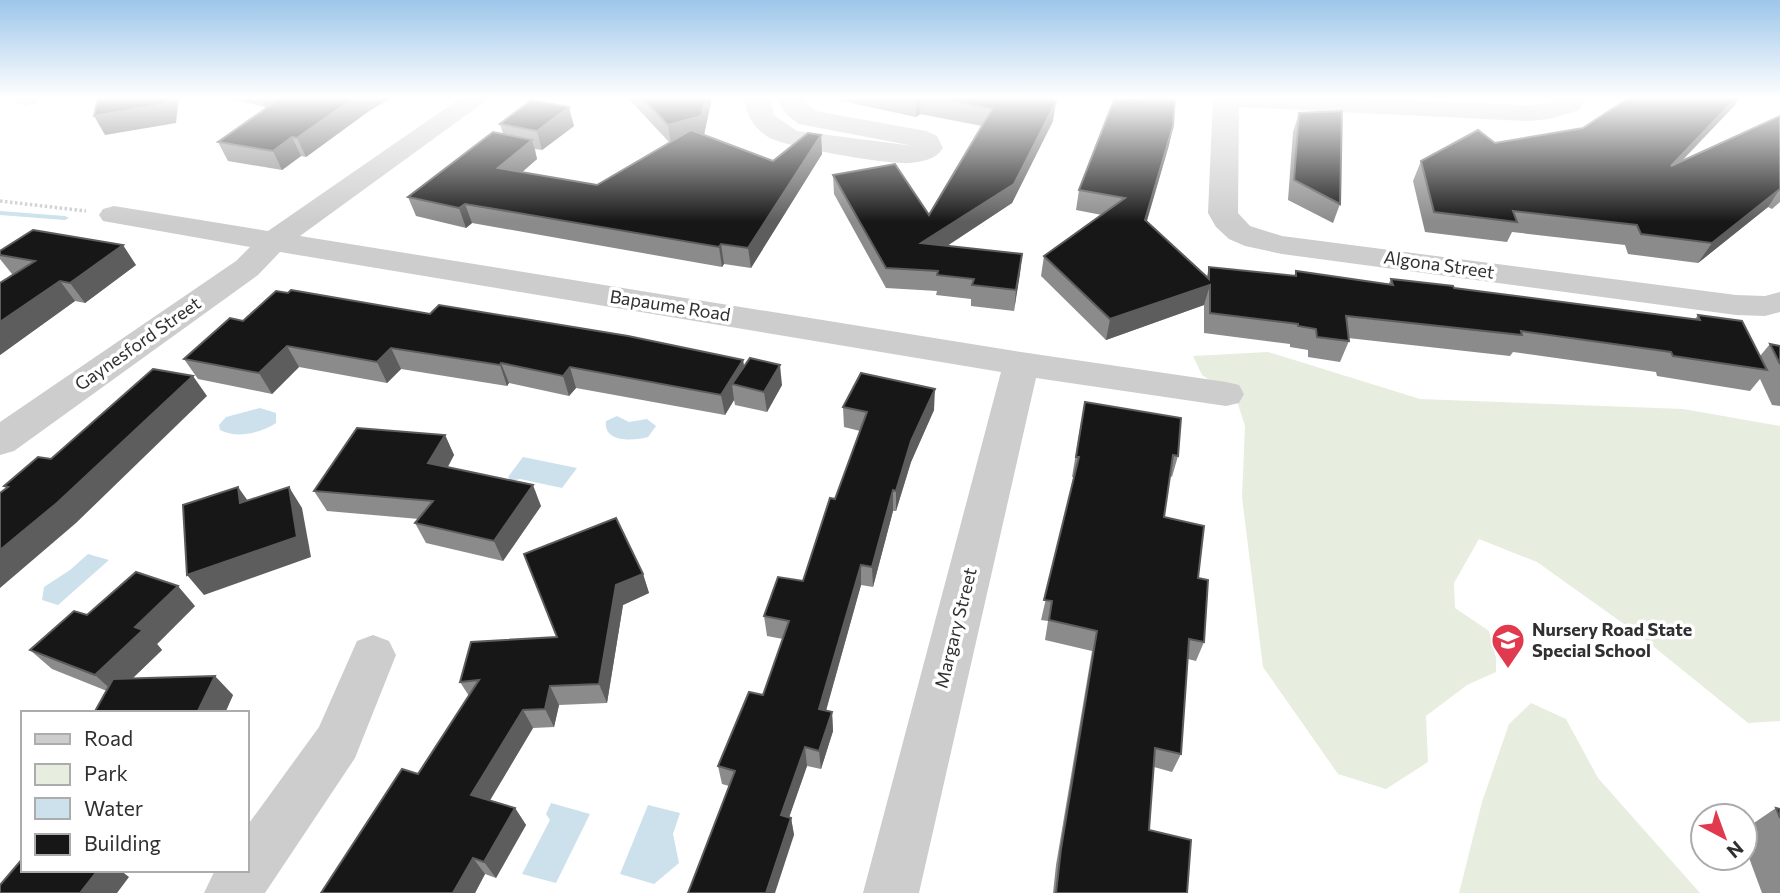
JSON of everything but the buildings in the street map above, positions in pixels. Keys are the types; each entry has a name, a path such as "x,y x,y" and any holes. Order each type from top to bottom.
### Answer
{"street":[{"name":"Gaynesford Street","path":"0,441 247,268 272,242 420,139"},
{"path":"796,139 906,155 922,153 929,148 927,142 920,139"},
{"name":"Algona Street","path":"1225,139 1223,213 1231,226 1248,236 1282,245 1736,305 1765,306 1780,302"},
{"name":"Bapaume Road","path":"114,215 1021,364 1226,394"},
{"name":"Gaynesford Street","path":"0,413 222,263 272,242"},
{"name":"Margary Street","path":"891,893 1021,364"},
{"path":"248,871 337,742 373,654"},
{"path":"233,893 247,872"}],"path":[{"path":"0,201 114,215"}],"green space":[{"path":"1268,352 1420,399 1683,409 1780,426 1780,721 1748,723 1638,634 1537,562 1479,539 1454,583 1455,608 1489,631 1496,658 1496,672 1467,685 1426,716 1428,762 1386,789 1338,774 1263,667 1242,497 1245,426 1236,398 1202,375 1193,356"},
{"path":"1531,703 1566,719 1598,778 1700,893 1459,893 1482,802 1509,724"}],"water":[{"path":"260,408 276,413 276,423 249,434 220,430 219,425 226,417"},
{"path":"617,416 629,422 647,419 656,426 648,437 621,439 614,437 606,428 606,421"},
{"path":"523,457 577,468 562,488 520,479 511,481 508,477"},
{"path":"88,554 109,560 58,605 42,600 44,587"},
{"path":"551,803 590,814 556,883 522,874 550,820 546,814"},
{"path":"648,805 680,813 673,834 679,863 654,884 620,874"}],"waterway":[{"path":"0,213 65,218"}],"place":[{"name":"Nursery Road State Special School","path":"1508,670"}]}
